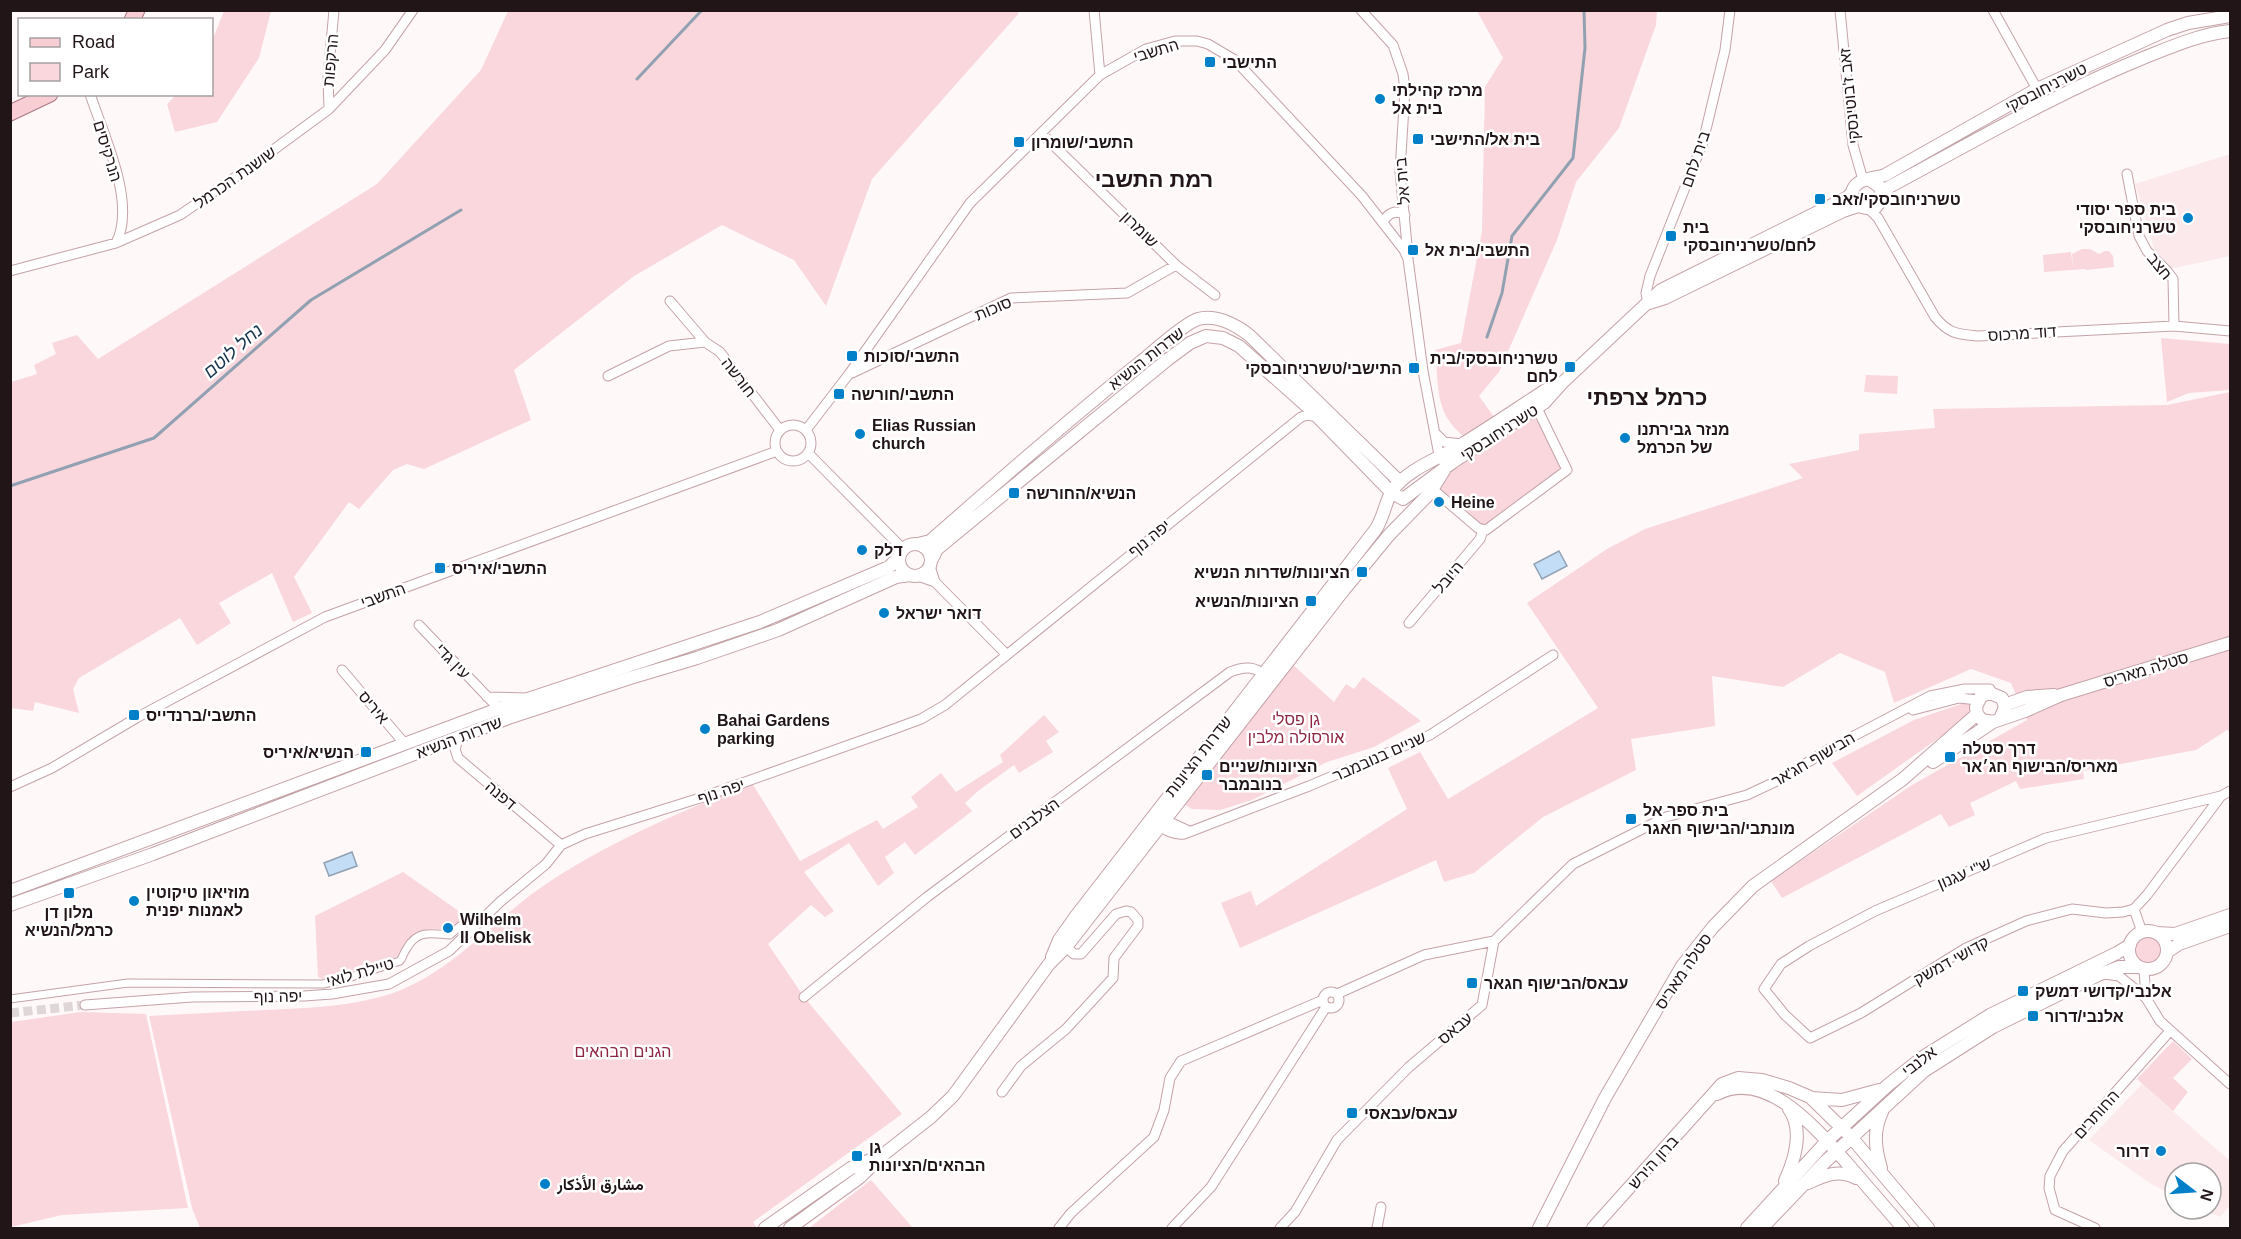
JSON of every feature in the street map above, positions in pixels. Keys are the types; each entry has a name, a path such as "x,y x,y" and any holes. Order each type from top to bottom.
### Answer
{"main road":[{"path":"10,113 46,96"}],"street":[{"name":"הרקפות","path":"329,109 328,77 334,10"},
{"name":"שושנת הכרמל","path":"10,271 116,243 180,215 329,109 385,50 413,10"},
{"path":"1094,10 1100,75"},
{"name":"בית אל","path":"1360,10 1393,45 1404,74 1405,103 1400,153 1408,259"},
{"name":"בית לחם","path":"1648,303 1646,293 1650,276 1703,142 1724,56 1730,10"},
{"name":"זאב ז'בוטינסקי","path":"1840,10 1853,145 1866,180"},
{"path":"1993,10 2037,89 2036,102 2032,109"},
{"name":"טשרניחובסקי","path":"1866,180 1885,175 2037,89 2167,30 2197,21 2230,16"},
{"name":"טשרניחובסקי","path":"1648,303 1672,295 1843,210 1873,206 1889,187 2096,77 2209,34 2230,31"},
{"name":"התשבי","path":"807,430 970,203 1100,75 1146,49 1175,41 1197,41 1223,51 1235,60 1362,196 1408,259 1423,371 1434,432 1443,461"},
{"name":"הנרקיסים","path":"91,96 118,176 123,218 116,243"},
{"name":"שומרון","path":"1042,134 1176,265 1215,295"},
{"name":"חצב","path":"2127,174 2139,236 2147,251 2173,279 2174,326"},
{"path":"1866,180 1877,183 1873,206 1853,199 1855,187 1866,180"},
{"name":"טשרניחובסקי","path":"1391,492 1400,482 1423,466 1443,461 1533,405 1562,383 1661,290 1853,192"},
{"name":"דוד מרכוס","path":"1873,206 1935,317 1944,328 1956,334 1978,336 2174,326 2230,331"},
{"path":"1405,215 1399,212 1386,216 1386,227 1399,231 1407,227"},
{"name":"סוכות","path":"849,374 1011,298 1127,293 1176,265"},
{"name":"חורשה","path":"670,301 705,342 720,352 780,430"},
{"name":"שדרות הנשיא","path":"918,544 930,541 1100,394 1196,319 1221,320 1249,335 1400,482"},
{"name":"שדרות הנשיא","path":"931,563 937,549 1111,405 1167,360 1198,339 1215,337 1232,341 1302,401 1391,492 1403,499"},
{"path":"608,376 669,346 705,342"},
{"path":"1301,417 1304,409 1302,401"},
{"path":"1430,493 1437,493 1483,530 1489,528 1567,470 1533,405"},
{"name":"טשרניחובסקי","path":"1389,535 1430,493 1443,461 1462,444 1533,405"},
{"path":"1301,417 1308,415 1318,418"},
{"name":"יפה נוף","path":"85,1005 192,997 304,996 389,984 449,951 500,902 546,864 561,845 585,834 700,798 921,719 957,696 1301,417"},
{"path":"796,425 807,430 812,444 804,458 792,461 781,456 777,451 775,440 780,430 796,425"},
{"path":"1434,432 1444,442 1462,444"},
{"name":"התשבי","path":"10,787 52,768 138,717 325,617 777,451"},
{"path":"808,453 901,553 902,569 914,576 935,582 1006,654"},
{"path":"1403,499 1443,461"},
{"path":"1380,462 1404,468 1423,466"},
{"path":"1389,535 1400,513 1403,499 1400,482"},
{"name":"שדרות הציונות","path":"790,1228 859,1178 953,1096 1049,964 1066,947 1164,823 1376,529 1385,512 1391,492"},
{"name":"היובל","path":"1409,623 1480,539 1483,530"},
{"name":"שדרות הציונות","path":"1049,964 1065,932 1153,815 1389,535"},
{"path":"901,553 910,545 918,544 928,550 935,582"},
{"name":"שדרות הנשיא","path":"10,891 498,709 760,622 889,567 901,553"},
{"path":"914,576 926,572 931,563"},
{"name":"שדרות הנשיא","path":"10,905 165,850 511,717 765,635 896,577 914,576"},
{"name":"עין גדי","path":"419,625 498,709 511,717"},
{"name":"סטלה מאריס","path":"1539,1228 1605,1098 1682,966 1732,905 1753,886 1903,779 1996,721 2061,695 2230,643"},
{"name":"שניים בנובמבר","path":"1164,823 1193,832 1430,735 1553,655"},
{"name":"הצלבנים","path":"804,997 927,897 1230,672 1249,667 1268,677"},
{"name":"איריס","path":"342,670 405,744"},
{"name":"הבישוף חג'אר","path":"1494,941 1572,864 1666,817 1748,795 1930,696 1961,690 1993,689 2003,700"},
{"path":"1990,693 2003,700 2005,712 1996,721 1982,720 1977,714 1978,700 1990,693"},
{"name":"סטלה מאריס","path":"2003,700 2010,703 2034,696 2061,695"},
{"path":"487,697 529,698"},
{"name":"הבישוף חג'אר","path":"1888,718 1959,698 1978,700"},
{"name":"סטלה מאריס","path":"1903,779 1977,714"},
{"name":"דפנה","path":"459,737 455,749 458,758 561,845"},
{"path":"2230,791 2221,796 2147,896 2133,909 2142,932 2168,936 2230,915"},
{"name":"ש\"י עגנון","path":"1785,1015 1764,989 1781,964 1809,946 1875,912 2046,838 2221,796"},
{"path":"1153,815 1164,823"},
{"name":"קדושי דמשק","path":"1785,1015 1810,1038 1861,1013 1966,948 2026,921 2072,909 2115,914 2133,909"},
{"path":"1002,1092 1021,1066 1066,1029 1113,978 1114,958 1138,926 1138,920 1131,912 1121,911 1081,954 1074,954 1066,947"},
{"name":"טיילת לואי","path":"10,999 128,983 323,984 400,961 411,942 420,934 434,932 450,935 460,926 469,933"},
{"path":"2167,952 2179,944 2230,926"},
{"path":"2149,932 2166,942 2167,952 2165,960 2152,969 2141,968 2131,959 2130,945 2137,935 2149,932"},
{"path":"1172,1228 1211,1187 1325,1003 1324,995 1329,992 1337,994 1424,955 1494,941"},
{"name":"עבאס","path":"1280,1228 1295,1212 1337,1140 1409,1067 1482,1005 1494,941"},
{"name":"אלנבי","path":"1747,1228 1827,1141 1888,1085 1923,1057 1990,1015 2130,945"},
{"name":"אלנבי","path":"1762,1228 1851,1137 1924,1071 1951,1052 1993,1027 2098,975 2119,967 2141,968"},
{"path":"2141,968 2146,998 2155,1014 2170,1031 2230,1084"},
{"path":"2098,975 2107,973 2119,976 2146,998"},
{"path":"1059,1228 1071,1214 1154,1137 1164,1110 1170,1078 1181,1061 1325,1003"},
{"name":"החותרים","path":"2095,1228 2055,1210 2049,1188 2050,1176 2063,1151 2170,1031"},
{"name":"ברון הירש","path":"1593,1228 1722,1084 1729,1080 1749,1078 1789,1088 1810,1097 1842,1127 1928,1228"},
{"path":"1810,1097 1842,1100 1869,1095 1888,1085"},
{"path":"1713,1096 1727,1089 1749,1089 1768,1094 1785,1103 1803,1116 1827,1141 1903,1228"},
{"path":"1781,1191 1791,1167 1797,1141 1794,1116 1785,1103"},
{"path":"1883,1175 1876,1152 1875,1131 1886,1105"},
{"name":"שדרות הציונות","path":"765,1228 851,1168 884,1154"},
{"path":"1795,1193 1808,1183 1831,1174 1844,1173 1863,1182"},
{"path":"1377,1228 1381,1207"}],"shaded area":[{"name":"בית ספר יסודי טשרניחובסקי","path":"2230,154 2230,256 2170,269 2169,264 2155,252 2135,184"},
{"name":"דרור","path":"2142,1084 2230,1161 2230,1205 2223,1213 2223,1161 2163,1161 2163,1190 2089,1140"}],"green space":[{"path":"1016,10 1019,13 872,179 826,306 794,260 722,225 634,276 514,370 531,420 424,469 407,464 393,470 359,509 349,502 294,577 312,613 293,622 272,573 219,603 231,623 197,645 180,618 79,678 73,689 79,713 35,702 33,711 11,708 11,382 37,374 34,365 56,354 52,343 77,335 98,359 377,184 481,70 508,11"},
{"path":"224,11 271,11 259,58 217,122 175,132 167,104 175,96 213,96 213,38"},
{"path":"1477,11 1657,11 1656,25 1619,128 1576,182 1557,240 1499,372 1479,396 1494,417 1466,438 1448,420 1443,410 1438,388 1435,350 1461,343 1482,231 1485,87 1503,58"},
{"path":"2082,249 2090,249 2099,254 2109,251 2113,256 2114,267 2044,272 2043,255 2071,252 2073,268 2072,254"},
{"path":"2161,338 2230,344 2230,390 2189,393 2167,402"},
{"path":"1866,375 1898,376 1897,394 1864,392"},
{"path":"2230,392 2230,732 2227,730 2196,750 2083,771 2084,779 2020,789 2016,781 1970,803 1975,815 1949,827 1941,814 1782,898 1771,881 1912,785 2027,720 2011,683 1971,669 1894,703 1885,672 1840,653 1783,687 1712,676 1715,726 1631,739 1636,770 1543,817 1474,873 1444,882 1436,860 1240,948 1221,903 1251,891 1256,906 1407,809 1388,768 1420,752 1448,799 1598,708 1527,603 1607,549 1645,529 1803,478 1789,464 1859,450 1859,434 1935,428 1933,409 2167,405"},
{"path":"1537,414 1561,468 1487,526 1478,525 1438,488 1452,467"},
{"name":"גן פסלי אורסולה מלבין","path":"1291,663 1334,702 1346,684 1354,689 1363,677 1421,721 1374,747 1327,762 1252,800 1220,810 1192,809 1184,804"},
{"path":"1970,701 1976,706 1971,715 1857,796 1832,763 1914,720"},
{"name":"הגנים הבהאים","path":"1044,715 1059,732 1046,741 1053,752 1019,773 1014,765 978,791 965,803 972,811 915,855 905,842 885,857 894,873 878,886 849,843 804,872 834,911 825,917 811,905 768,944 804,997 902,1114 753,1222 757,1228 200,1228 192,1208 149,1016 338,1005 380,997 405,988 449,962 510,911 576,865 650,827 752,783 800,861 877,820 883,829 918,807 911,797 941,773 956,792 1003,762 1000,755"},
{"path":"403,872 470,919 454,932 439,929 420,931 409,939 398,956 386,962 335,979 318,977 315,916"},
{"path":"2148,937 2157,941 2161,950 2157,959 2148,963 2139,959 2135,950 2139,941"},
{"path":"81,1012 146,1014 188,1208 62,1215 11,1227 11,1022"},
{"path":"2173,1041 2192,1059 2173,1078 2188,1092 2173,1111 2137,1079"},
{"path":"871,1180 913,1228 809,1228"}],"water":[{"path":"1559,551 1567,566 1542,579 1534,564"},
{"path":"352,852 357,866 329,876 324,863"}],"waterway":[{"name":"נחל לוטם","path":"637,79 702,10"},
{"path":"1487,337 1502,293 1512,236 1573,158 1585,48 1584,10"},
{"name":"נחל לוטם","path":"10,486 154,438 311,300 461,210"}],"tunnel":[{"path":"10,1013 85,1005"}],"place":[{"name":"התישבי","path":"1210,62"},
{"name":"מרכז קהילתי בית אל","path":"1380,99"},
{"name":"בית אל/התישבי","path":"1418,139"},
{"name":"התשבי/שומרון","path":"1019,142"},
{"name":"טשרניחובסקי/זאב","path":"1820,199"},
{"name":"בית ספר יסודי טשרניחובסקי","path":"2188,218"},
{"name":"בית לחם/טשרניחובסקי","path":"1671,236"},
{"name":"התשבי/בית אל","path":"1413,250"},
{"name":"התשבי/סוכות","path":"852,356"},
{"name":"טשרניחובסקי/בית לחם","path":"1570,367"},
{"name":"התישבי/טשרניחובסקי","path":"1414,368"},
{"name":"התשבי/חורשה","path":"839,394"},
{"name":"Elias Russian church","path":"860,434"},
{"name":"מנזר גבירתנו של הכרמל","path":"1625,438"},
{"name":"הנשיא/החורשה","path":"1014,493"},
{"name":"Heine","path":"1439,502"},
{"name":"דלק","path":"862,550"},
{"name":"התשבי/איריס","path":"440,568"},
{"name":"הציונות/שדרות הנשיא","path":"1362,572"},
{"name":"הציונות/הנשיא","path":"1311,601"},
{"name":"דואר ישראל","path":"884,613"},
{"name":"התשבי/ברנדייס","path":"134,715"},
{"name":"Bahai Gardens parking","path":"705,729"},
{"name":"הנשיא/איריס","path":"366,752"},
{"name":"דרך סטלה מאריס/הבישוף חג׳אר","path":"1950,757"},
{"name":"הציונות/שניים בנובמבר","path":"1207,775"},
{"name":"בית ספר אל מונתבי/הבישוף חאגר","path":"1631,819"},
{"name":"מלון דן כרמל/הנשיא","path":"69,893"},
{"name":"מוזיאון טיקוטין לאמנות יפנית","path":"134,901"},
{"name":"Wilhelm II Obelisk","path":"448,928"},
{"name":"עבאס/הבישוף חגאר","path":"1472,983"},
{"name":"אלנבי/קדושי דמשק","path":"2023,991"},
{"name":"אלנבי/דרור","path":"2033,1016"},
{"name":"עבאס/עבאסי","path":"1352,1113"},
{"name":"דרור","path":"2161,1151"},
{"name":"גן הבהאים/הציונות","path":"857,1156"},
{"name":"مشارق الأذكار","path":"545,1184"}],"district":[{"name":"רמת התשבי","path":"1154,179"},
{"name":"כרמל צרפתי","path":"1647,397"}]}
